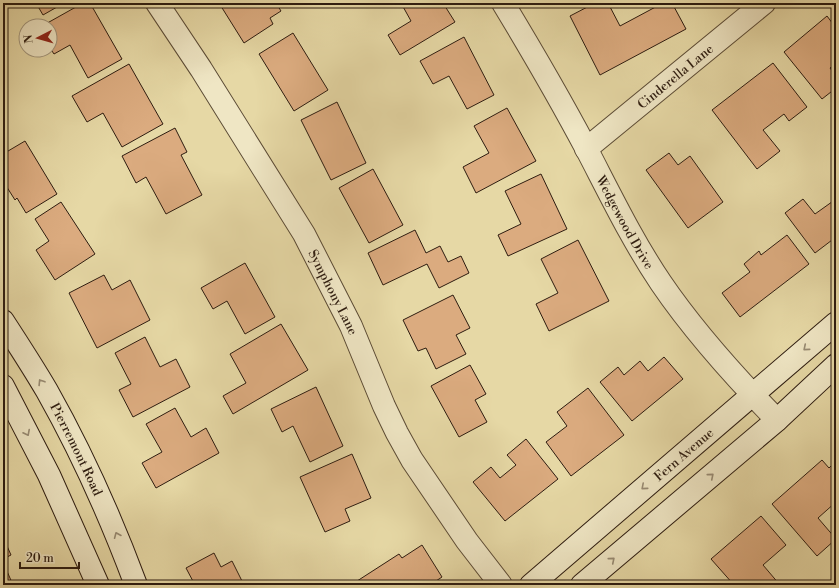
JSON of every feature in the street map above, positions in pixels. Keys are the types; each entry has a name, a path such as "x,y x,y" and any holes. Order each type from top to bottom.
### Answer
{"street":[{"name":"Symphony Lane","path":"157,3 201,69 304,234 351,326 384,406 412,460 466,540 501,585"},
{"name":"Wedgewood Drive","path":"503,3 536,57 629,232 661,283 682,313 731,371 777,420"},
{"name":"Cinderella Lane","path":"586,149 764,3"},
{"name":"Fern Avenue","path":"531,585 836,323"},
{"name":"Pierremont Road","path":"6,330 46,391 81,456 119,538 136,585"},
{"path":"582,585 777,420 836,365"},
{"path":"3,386 49,475 98,585"}],"building":[{"path":"36,3 64,3 43,15"},
{"path":"83,3 90,3 122,59 88,78 70,45 58,52 58,18 56,18"},
{"path":"219,3 276,3 281,11 270,18 273,24 244,43"},
{"path":"401,3 443,3 455,22 400,55 388,35 411,21"},
{"path":"595,3 608,3 620,26 663,3 672,3 686,29 600,75 570,16"},
{"path":"827,16 836,28 836,63 830,68 836,76 836,88 822,99 784,52"},
{"path":"293,33 328,90 294,111 259,54"},
{"path":"464,37 494,95 467,109 449,76 433,84 420,61"},
{"path":"773,63 807,107 789,121 784,114 763,130 780,151 757,169 712,110"},
{"path":"129,64 163,124 122,147 103,113 87,122 72,96"},
{"path":"337,102 366,163 331,180 301,120"},
{"path":"507,108 536,161 476,193 463,167 489,153 474,126"},
{"path":"175,128 187,152 181,155 202,195 166,214 146,177 136,183 122,156"},
{"path":"25,141 57,194 26,213 17,198 15,200 3,181 3,154"},
{"path":"669,153 678,165 690,156 723,202 688,228 646,170"},
{"path":"373,169 403,225 369,243 339,188"},
{"path":"541,174 567,229 508,256 498,235 521,224 505,191"},
{"path":"803,199 815,214 836,199 836,237 815,253 785,213"},
{"path":"61,202 95,254 55,280 36,250 49,241 35,219"},
{"path":"415,230 426,253 440,246 448,262 461,256 469,273 439,288 427,264 383,285 368,253"},
{"path":"787,235 809,264 740,317 722,293 750,272 744,264 759,251 761,255"},
{"path":"578,240 609,301 549,331 536,304 558,293 541,259"},
{"path":"245,263 275,317 245,334 227,301 213,309 201,288"},
{"path":"104,275 112,290 130,280 150,320 97,348 69,293"},
{"path":"453,295 470,328 456,335 466,354 436,369 426,348 418,351 403,320"},
{"path":"281,324 308,370 233,414 223,396 246,383 230,354"},
{"path":"145,337 160,367 176,359 190,387 133,417 119,390 131,384 115,353"},
{"path":"664,357 683,379 632,421 600,382 618,367 624,375 640,361 648,371"},
{"path":"470,365 486,394 475,400 487,422 459,437 431,386"},
{"path":"316,387 343,446 310,462 293,426 282,432 271,409"},
{"path":"588,388 624,435 571,476 546,442 567,426 557,412"},
{"path":"175,408 191,437 206,428 219,453 156,488 142,463 162,452 146,424"},
{"path":"526,439 558,479 505,521 473,482 491,467 500,478 516,465 507,455"},
{"path":"352,454 371,498 345,509 350,521 325,532 300,477"},
{"path":"822,460 829,468 836,461 836,502 818,518 836,539 817,556 772,504"},
{"path":"761,516 786,545 763,565 780,585 734,585 711,559"},
{"path":"3,537 11,555 3,559"},
{"path":"422,545 442,577 430,585 355,585 354,583 399,554 402,558"},
{"path":"214,553 221,567 232,561 244,585 195,585 186,568"},
{"path":"3,562 13,585 3,585"}]}
